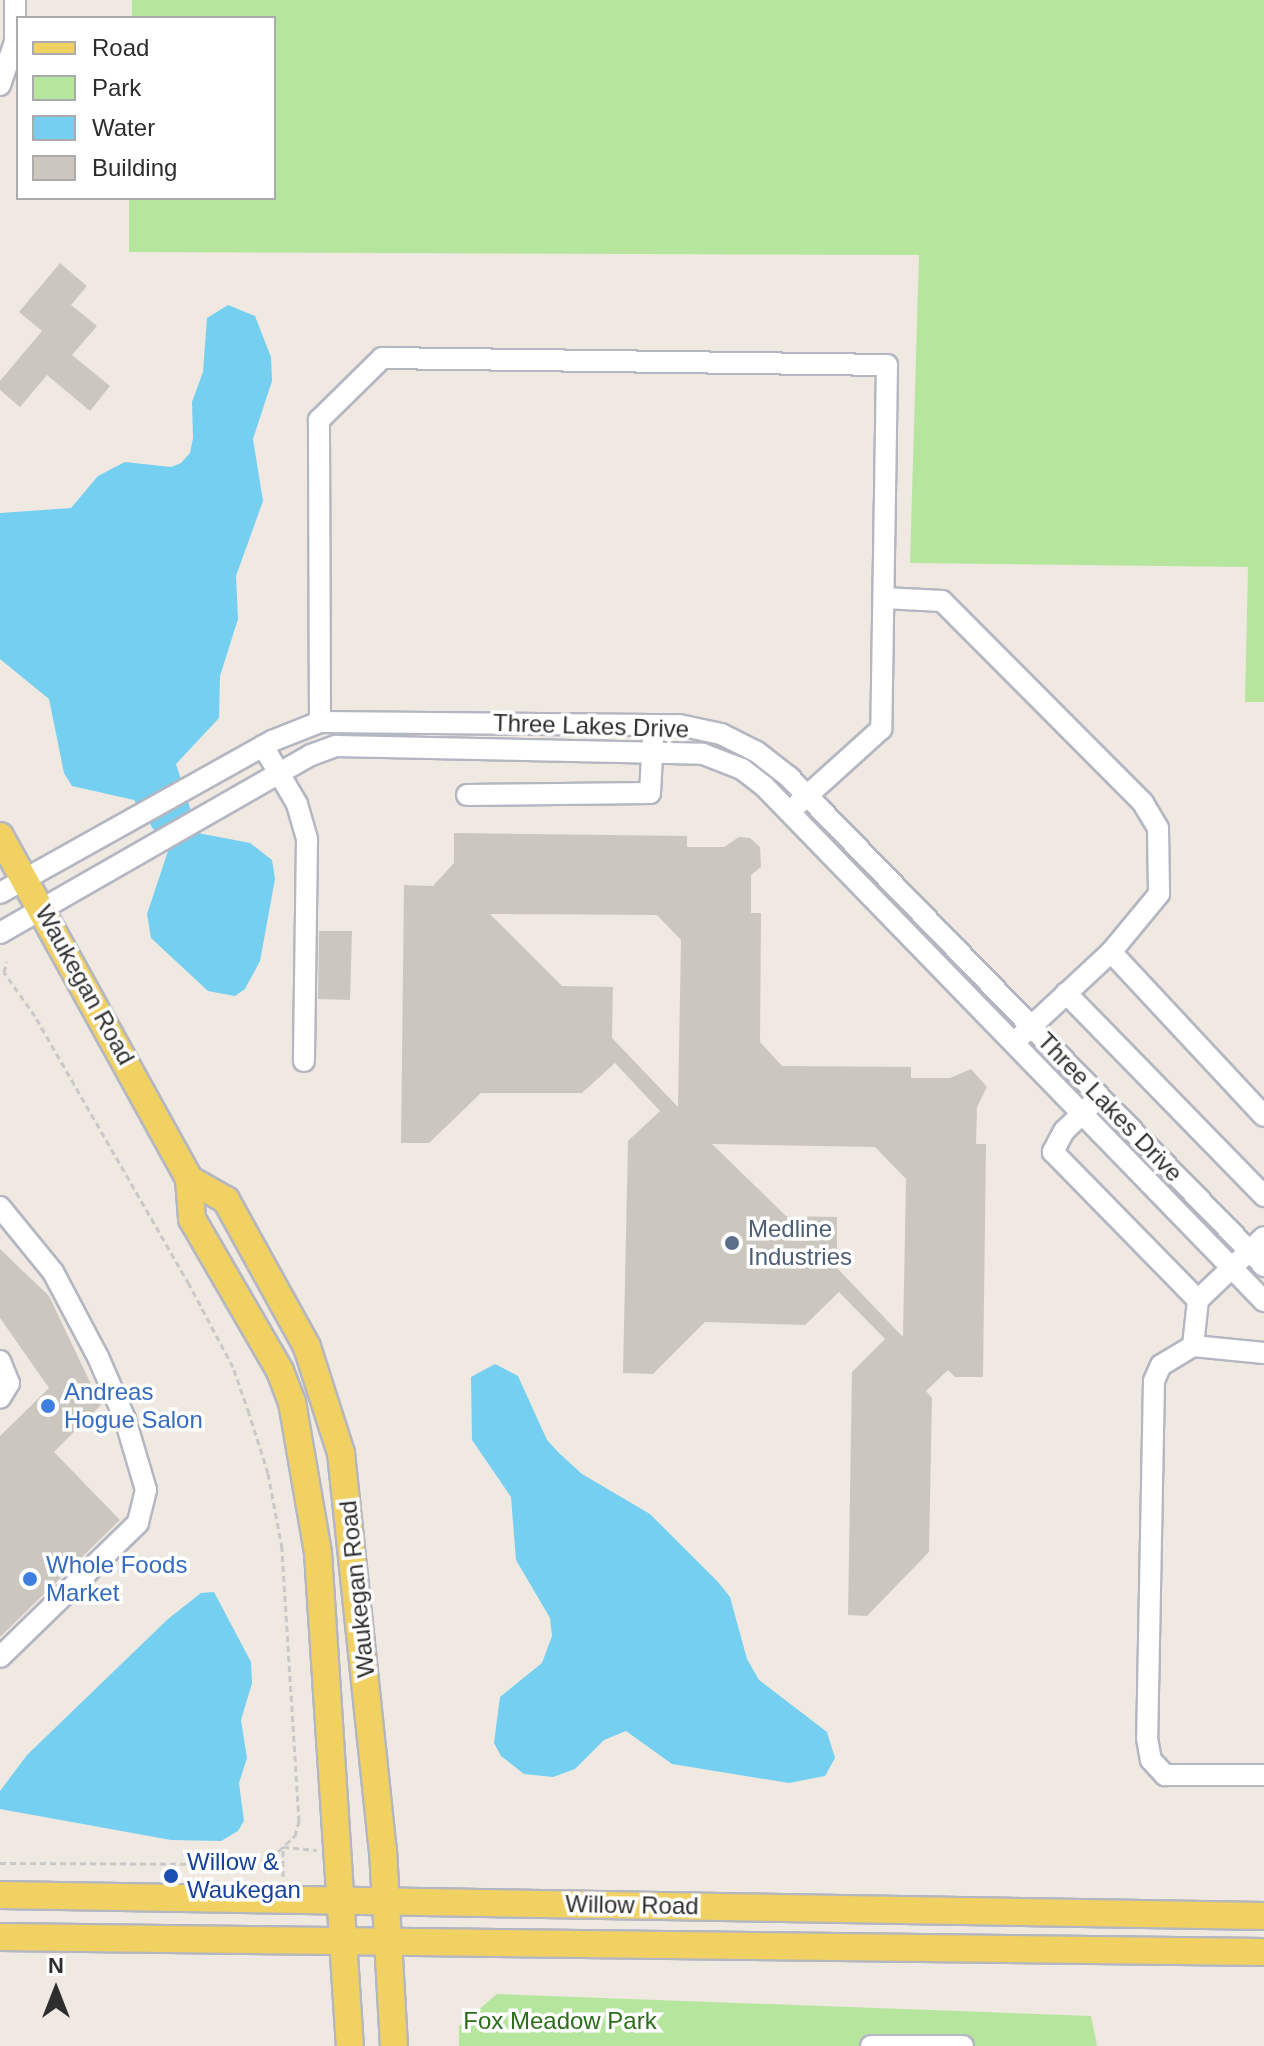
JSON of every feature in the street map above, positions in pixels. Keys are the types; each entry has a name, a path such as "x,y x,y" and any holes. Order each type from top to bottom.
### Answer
{"main road":[{"name":"Waukegan Road","path":"0,836 26,878 189,1179 192,1219 280,1371 292,1402 318,1553 350,2046"},
{"name":"Waukegan Road","path":"189,1179 226,1200 307,1347 341,1453 386,1902 394,2046"},
{"name":"Willow Road","path":"0,1895 1264,1916"},
{"name":"Willow Road","path":"0,1937 1264,1952"}],"street":[{"path":"0,85 15,42 15,0"},
{"path":"320,722 319,420 382,358 887,365 881,729 790,813"},
{"path":"884,598 942,601 1143,803 1158,828 1159,894 1111,952 1013,1043"},
{"name":"Three Lakes Drive","path":"0,893 263,746 320,722 653,725 702,729 737,741 807,796 1100,1097 1259,1251"},
{"path":"467,795 638,797 650,793 653,725"},
{"path":"263,746 297,804 307,840 304,1061"},
{"name":"Three Lakes Drive","path":"0,933 278,774 336,746 653,749 703,754 742,769 790,813 1264,1301"},
{"path":"1111,952 1256,1094 1264,1116"},
{"path":"1066,993 1264,1196"},
{"path":"1100,1097 1081,1113 1053,1152 1198,1300"},
{"path":"0,1207 53,1272 98,1357 125,1419 146,1490 138,1523 0,1657"},
{"path":"1193,1346 1198,1300 1232,1268 1259,1251"},
{"path":"1264,1353 1193,1346 1161,1365 1154,1381 1151,1760 1165,1775 1264,1775"},
{"path":"0,1361 9,1383 0,1398"},
{"path":"871,2046 963,2046"}],"path":[{"path":"0,1863 237,1865 271,1858 283,1847 299,1821 288,1613 268,1473 249,1413 233,1367 189,1284 35,1016 4,972 7,961"},
{"path":"283,1847 307,1850"},
{"path":"283,1847 283,1875"}],"green space":[{"path":"132,0 1264,0 1264,702 1245,702 1248,567 910,563 919,255 129,252 129,200 276,200 276,16 132,16"},
{"name":"Fox Meadow Park","path":"497,1994 1091,2016 1097,2046 459,2046 459,2026"}],"water":[{"path":"228,305 255,316 271,357 272,381 253,439 263,501 236,576 238,619 220,676 219,718 176,764 198,833 250,843 272,860 275,879 260,961 245,989 235,996 208,991 151,938 147,914 168,851 134,800 72,786 64,773 49,699 0,659 0,513 71,508 98,476 125,462 171,467 181,463 190,453 193,438 192,402 203,372 207,318"},
{"path":"495,1364 518,1376 547,1440 559,1453 582,1474 650,1514 718,1582 730,1597 747,1659 759,1680 827,1732 835,1758 825,1776 789,1783 672,1764 626,1731 604,1740 575,1769 553,1777 524,1774 501,1756 494,1743 500,1697 542,1663 552,1636 550,1618 516,1560 511,1497 472,1440 471,1377"},
{"path":"214,1592 251,1662 252,1683 241,1720 247,1758 239,1783 244,1821 238,1831 221,1841 171,1840 0,1809 0,1791 27,1755 168,1619 201,1593"}],"building":[{"path":"60,263 87,286 71,305 97,326 72,355 110,386 90,411 47,375 20,407 0,390 0,381 42,331 19,312"},
{"name":"Medline Industries","path":"454,833 687,836 687,847 724,847 739,837 750,838 760,847 761,867 751,875 751,913 761,913 760,1042 782,1066 911,1067 911,1078 950,1078 971,1069 987,1087 977,1107 976,1144 986,1144 983,1377 955,1377 948,1370 926,1391 932,1398 929,1552 867,1616 848,1615 852,1372 885,1339 839,1292 805,1325 705,1322 653,1374 623,1373 628,1141 660,1111 615,1063 582,1093 481,1093 429,1143 401,1143 404,885 433,886 454,863","holes":["490,914 657,915 681,940 678,1107 612,1038 613,987 562,986","712,1144 875,1147 906,1179 903,1337 837,1268 837,1217 786,1216"]},
{"path":"319,931 352,931 350,1000 318,999"},
{"name":"Whole Foods Market","path":"0,1249 49,1296 101,1405 54,1452 120,1520 0,1637 0,1436 49,1388 0,1318"}],"place":[{"name":"Medline Industries","path":"732,1243"},
{"name":"Andreas Hogue Salon","path":"48,1406"},
{"name":"Whole Foods Market","path":"30,1579"},
{"name":"Willow & Waukegan","path":"171,1876"}]}
